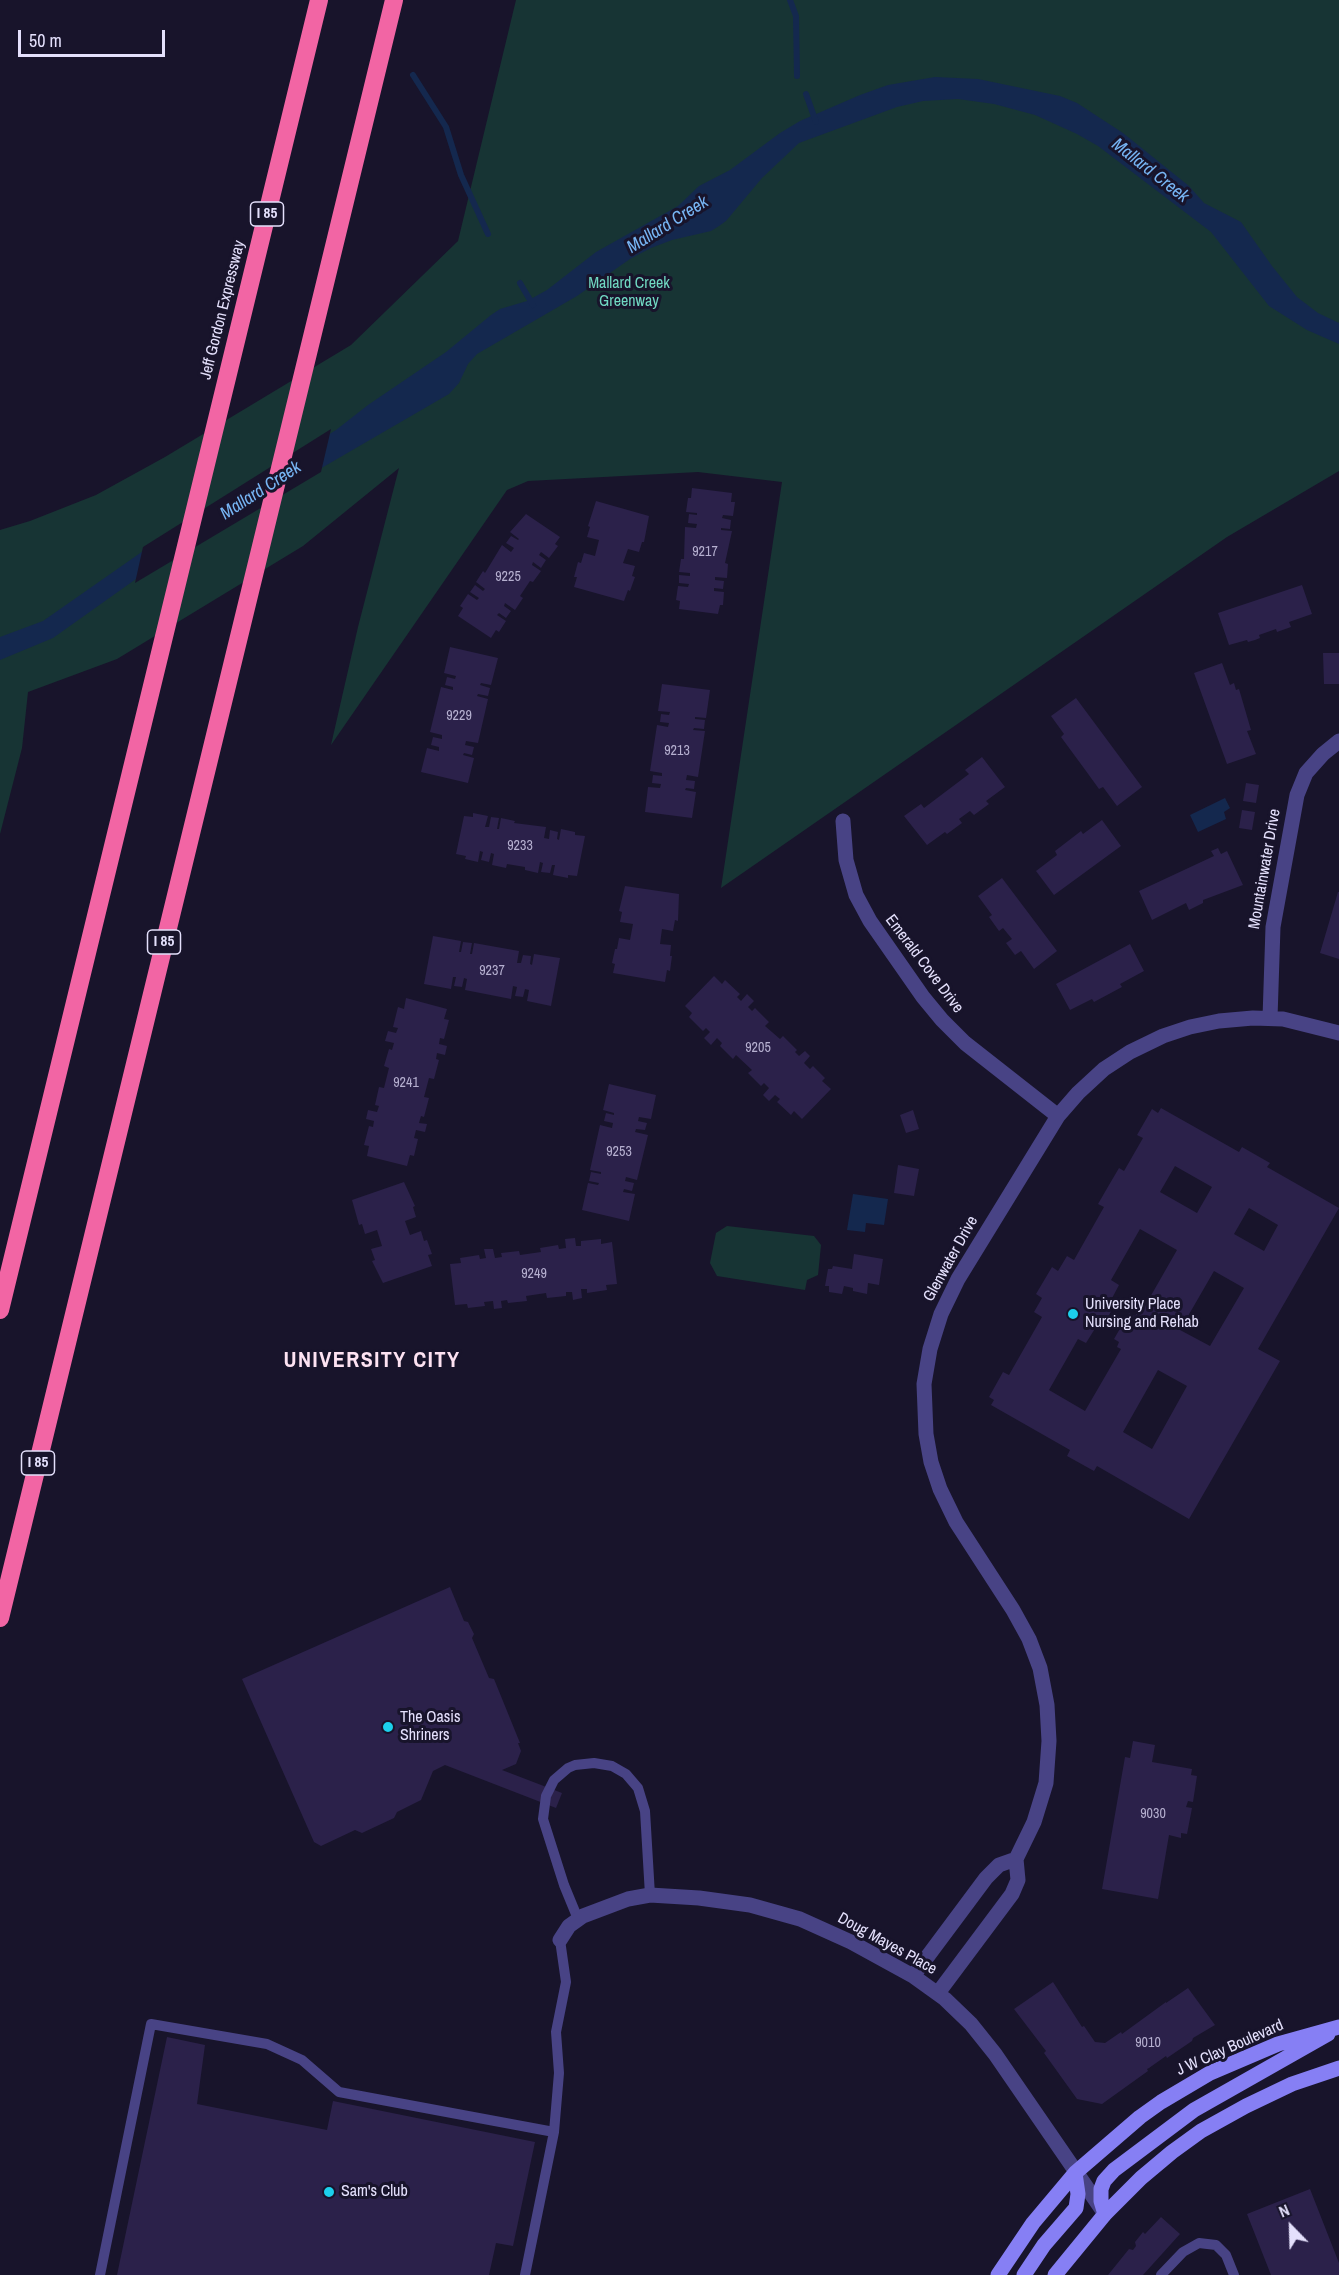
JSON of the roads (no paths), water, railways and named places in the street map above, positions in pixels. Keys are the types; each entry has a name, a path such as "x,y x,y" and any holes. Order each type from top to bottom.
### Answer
{"highway":[{"name":"Jeff Gordon Expressway","path":"0,1310 319,0"},
{"name":"I 85","path":"0,1618 394,0"}],"street":[{"name":"Mountainwater Drive","path":"1269,1018 1273,927 1297,795 1312,765 1339,741"},
{"name":"Emerald Cove Drive","path":"843,821 846,860 856,895 870,921 923,997 965,1043 1058,1116"},
{"name":"Glenwater Drive","path":"938,1993 1012,1894 1018,1880 1016,1859 1034,1822 1046,1783 1049,1724 1044,1686 1035,1654 1023,1626 963,1534 938,1483 928,1447 924,1384 932,1340 948,1296 1058,1116 1104,1069 1148,1043 1177,1030 1234,1019 1269,1018 1296,1021 1339,1033"},
{"path":"913,1976 986,1878 999,1865 1016,1859"},
{"name":"Doug Mayes Place","path":"560,1940 565,1930 578,1919 619,1902 651,1895 724,1900 773,1910 800,1919 851,1942 913,1976 938,1993 981,2035 1105,2214"},
{"path":"1105,2214 1101,2201 1101,2189 1104,2181 1114,2170 1194,2110 1319,2041 1337,2027"},
{"name":"J W Clay Boulevard","path":"998,2275 1028,2230 1075,2173 1140,2116 1197,2080 1278,2044 1337,2027"},
{"path":"1055,2275 1105,2214 1141,2178 1201,2131 1292,2084 1339,2067"},
{"path":"1024,2275 1044,2245 1076,2208 1078,2194 1075,2173"}],"lane":[{"path":"578,1919 544,1828 543,1813 547,1793 554,1780 575,1765 585,1763 612,1766 626,1774 638,1788 645,1811 651,1895"},
{"path":"525,2275 554,2132 559,2073 556,2032 566,1982 560,1940"},
{"path":"100,2275 151,2024 267,2044 302,2060 339,2092 554,2132"},
{"path":"1161,2275 1183,2252 1199,2242 1216,2245 1226,2255 1234,2275"}],"water":[{"name":"Mallard Creek","path":"935,77 978,79 1060,96 1077,103 1123,133 1189,186 1204,203 1241,222 1297,297 1318,313 1339,323 1339,344 1307,330 1269,306 1211,232 1098,146 1077,134 1035,115 994,104 958,99 923,101 897,107 799,143 762,178 726,221 719,226 711,231 672,240 630,259 577,296 477,354 468,364 459,383 449,394 136,579 53,638 0,660 0,637 43,621 146,549 336,430 368,405 446,352 500,309 527,301 547,290 596,252 678,206 699,186 730,170 780,133 800,121 860,95 888,85"},
{"path":"1225,798 1230,808 1224,812 1226,819 1198,832 1190,815"},
{"path":"853,1194 888,1199 884,1225 866,1223 865,1232 847,1230"}],"waterway":[{"path":"790,0 796,16 797,76"},
{"path":"413,75 446,127 461,175 488,234"},
{"path":"806,94 816,122"},
{"path":"520,283 533,305"}],"place":[{"name":"University Place Nursing and Rehab","path":"1073,1314"},
{"name":"The Oasis Shriners","path":"388,1727"},
{"name":"Sam's Club","path":"329,2192"}],"district":[{"name":"UNIVERSITY CITY","path":"372,1361"}],"park label":[{"name":"Mallard Creek Greenway","path":"629,293"}]}
